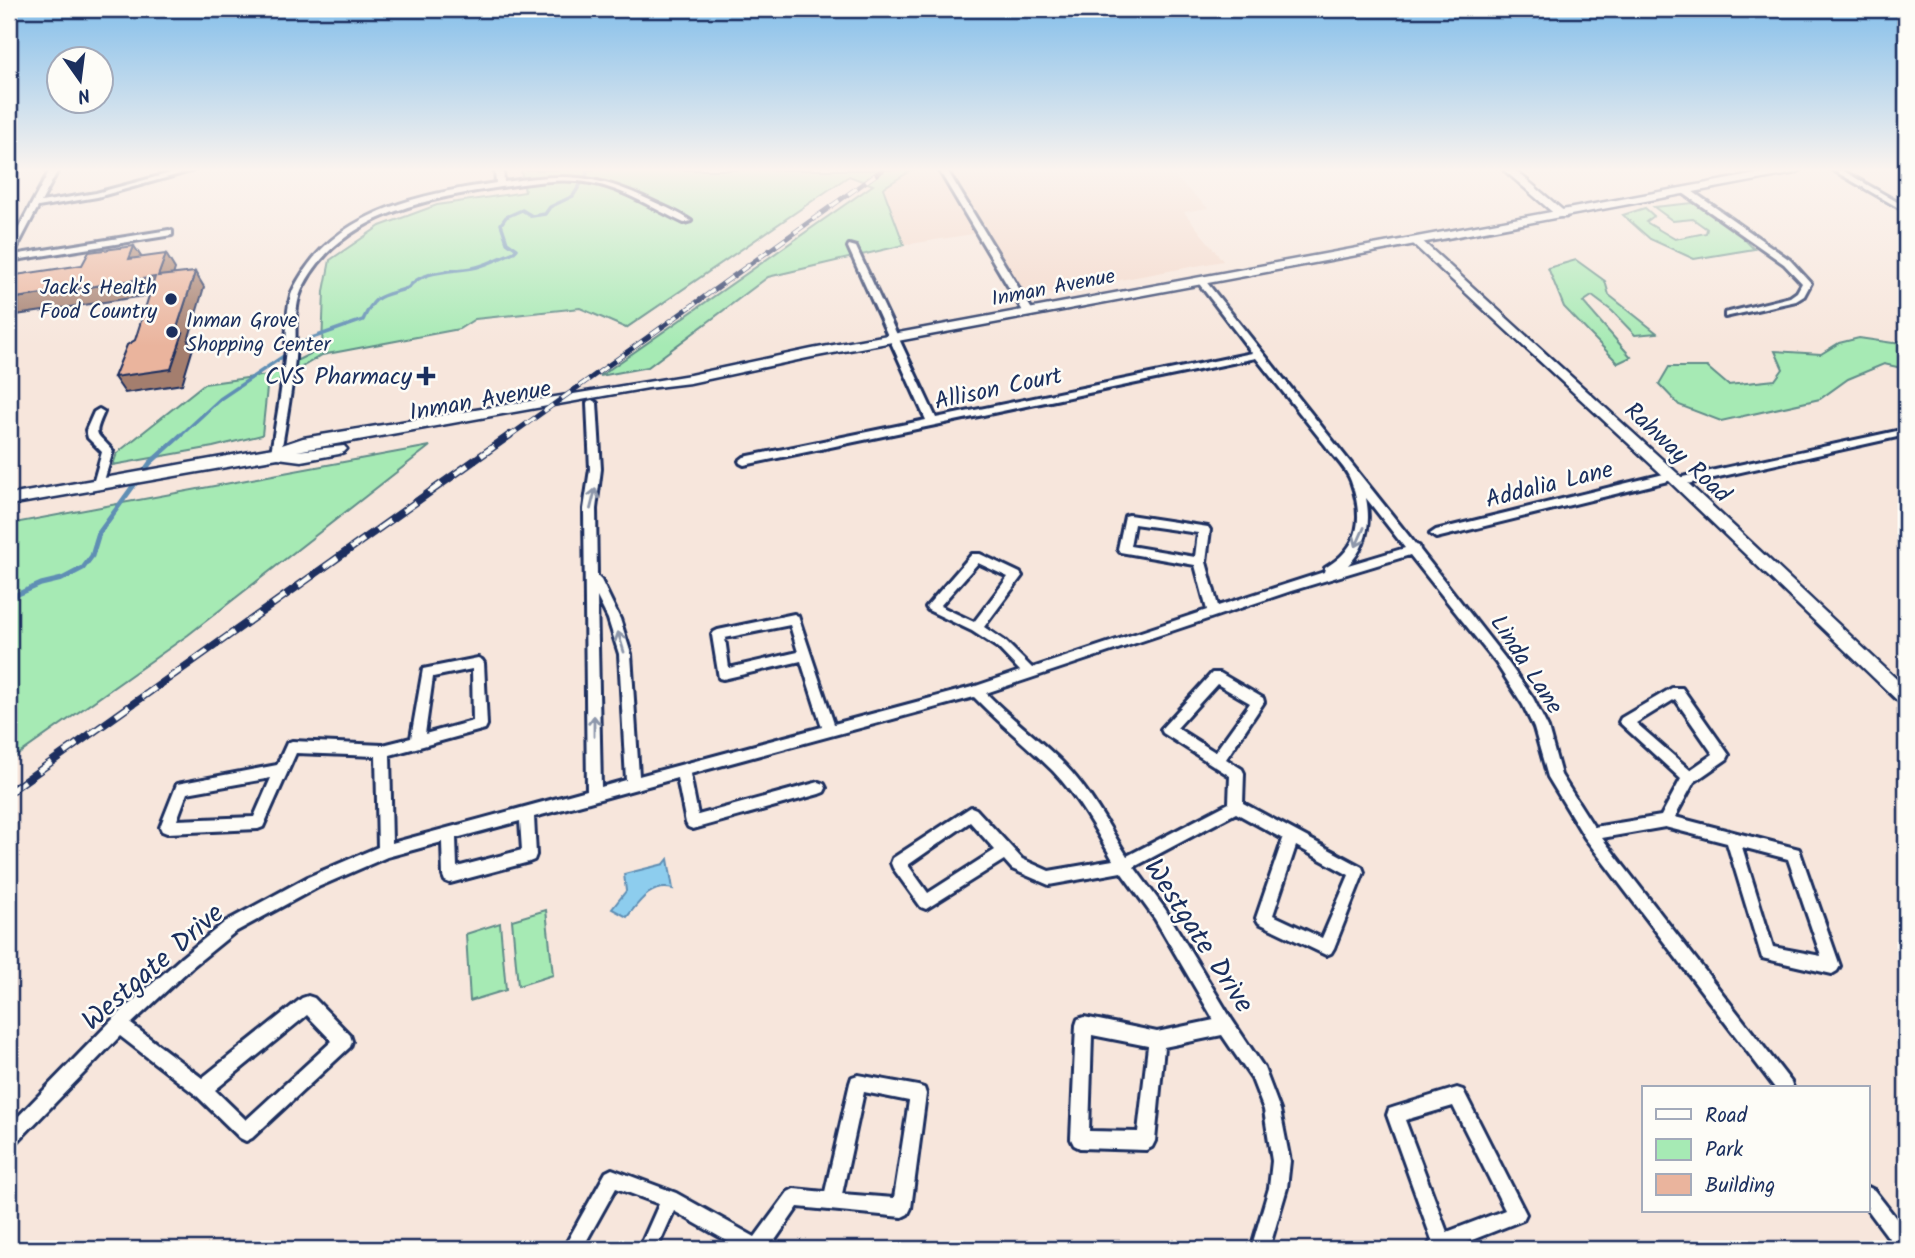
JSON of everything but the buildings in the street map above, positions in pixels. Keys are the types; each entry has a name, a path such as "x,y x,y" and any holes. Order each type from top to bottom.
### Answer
{"main road":[{"name":"Inman Avenue","path":"9,500 276,453 303,443 690,379 894,338 1488,229"},
{"name":"Inman Avenue","path":"276,453 301,456 659,390 690,379"}],"street":[{"path":"9,256 23,229"},
{"path":"276,453 290,361 295,297 299,286 322,254 357,229"},
{"path":"978,229 1029,313"},
{"path":"1728,315 1793,299 1801,294 1807,283 1787,262 1740,229"},
{"path":"9,256 169,233"},
{"name":"Rahway Road","path":"1416,242 1675,479 1906,698"},
{"path":"852,247 933,423"},
{"name":"Linda Lane","path":"1201,281 1500,660 1528,702 1541,728 1555,777 1591,834 1783,1086"},
{"name":"Allison Court","path":"744,461 1260,354"},
{"path":"592,403 597,460 597,484 590,509 594,794"},
{"path":"98,484 108,451 92,436 91,430 99,412"},
{"name":"Addalia Lane","path":"1436,534 1675,479 1906,432"},
{"path":"1287,588 1336,568 1359,544 1365,527 1365,510 1354,472"},
{"path":"1200,562 1124,550 1129,519 1204,530 1200,562 1214,612"},
{"name":"Westgate Drive","path":"9,1138 120,1025 187,962 230,928 313,882 385,851 976,691 1287,588 1415,549"},
{"path":"976,628 1016,576 976,557 932,607 976,628 1002,645 1029,673"},
{"path":"593,574 614,620 625,654 633,783"},
{"path":"805,655 723,674 718,635 794,619 829,730"},
{"path":"282,770 182,788 167,827 258,823 282,770 292,747 383,751 417,743 480,725 478,663 427,673 417,743"},
{"path":"1217,760 1258,702 1216,677 1168,729 1237,773 1236,806"},
{"name":"Westgate Drive","path":"976,691 1003,719 1058,767 1084,798 1124,865 1160,914 1262,1082 1272,1110 1281,1161 1278,1188 1260,1249"},
{"path":"1665,821 1689,778 1721,755 1678,692 1626,722 1689,778"},
{"path":"383,751 385,851"},
{"path":"682,770 693,823 819,788"},
{"path":"1005,852 926,902 898,863 971,813 1017,864 1049,878 1124,865 1236,806"},
{"path":"1236,806 1356,873 1326,948 1264,918 1291,838"},
{"path":"449,833 450,876 529,855 527,812"},
{"path":"1591,834 1665,821 1732,837 1794,854 1832,966 1767,953 1732,837"},
{"path":"120,1025 202,1090 246,1132 344,1041 308,1004 202,1090"},
{"path":"1157,1040 1146,1141 1080,1139 1084,1025 1157,1040 1226,1026"},
{"path":"572,1249 612,1178 670,1199 758,1249 794,1198 902,1208 918,1094 858,1083 832,1201"},
{"path":"1457,1096 1517,1213 1439,1246 1395,1115 1457,1096"},
{"path":"648,1249 670,1199"},
{"path":"1870,1199 1906,1246"}],"shaded area":[{"path":"898,229 1197,229 1223,261 1022,298 985,232 904,245"}],"green space":[{"path":"376,229 772,229 626,328 580,308 475,319 459,329 322,355 267,388 262,435 113,465 117,453 204,384 268,375 322,348 324,291 330,260"},
{"path":"811,229 898,229 904,245 768,277 648,367 600,376"},
{"path":"1638,229 1657,229 1675,239 1706,233 1707,229 1733,229 1754,249 1694,259 1650,239"},
{"path":"1576,260 1605,281 1609,295 1657,333 1635,335 1612,311 1592,296 1583,302 1631,357 1618,363 1564,307 1548,268"},
{"path":"1859,338 1893,343 1906,339 1906,369 1884,364 1848,379 1820,399 1721,421 1679,405 1659,384 1669,367 1707,367 1728,385 1775,380 1783,369 1775,351 1821,354 1839,343"},
{"path":"430,446 188,635 9,761 9,524"},
{"path":"546,910 553,975 518,986 512,920"},
{"path":"500,923 506,990 470,1001 466,934"}],"water":[{"path":"668,859 673,889 652,891 627,917 612,909 626,891 624,874 664,864"}],"waterway":[{"path":"179,437 220,399 309,339 363,320 372,304 381,297 408,288 430,274 477,267 514,252 517,249 507,242 503,229"},
{"path":"9,598 41,584 62,579 83,568 92,556 99,533 150,463 181,435"}],"railway":[{"path":"508,437 800,229"},
{"path":"12,790 510,435"},
{"path":"9,792 14,788"}],"place":[{"name":"Jack's Health Food Country","path":"171,299"},
{"name":"Inman Grove Shopping Center","path":"172,332"},
{"name":"CVS Pharmacy","path":"426,376"}]}
